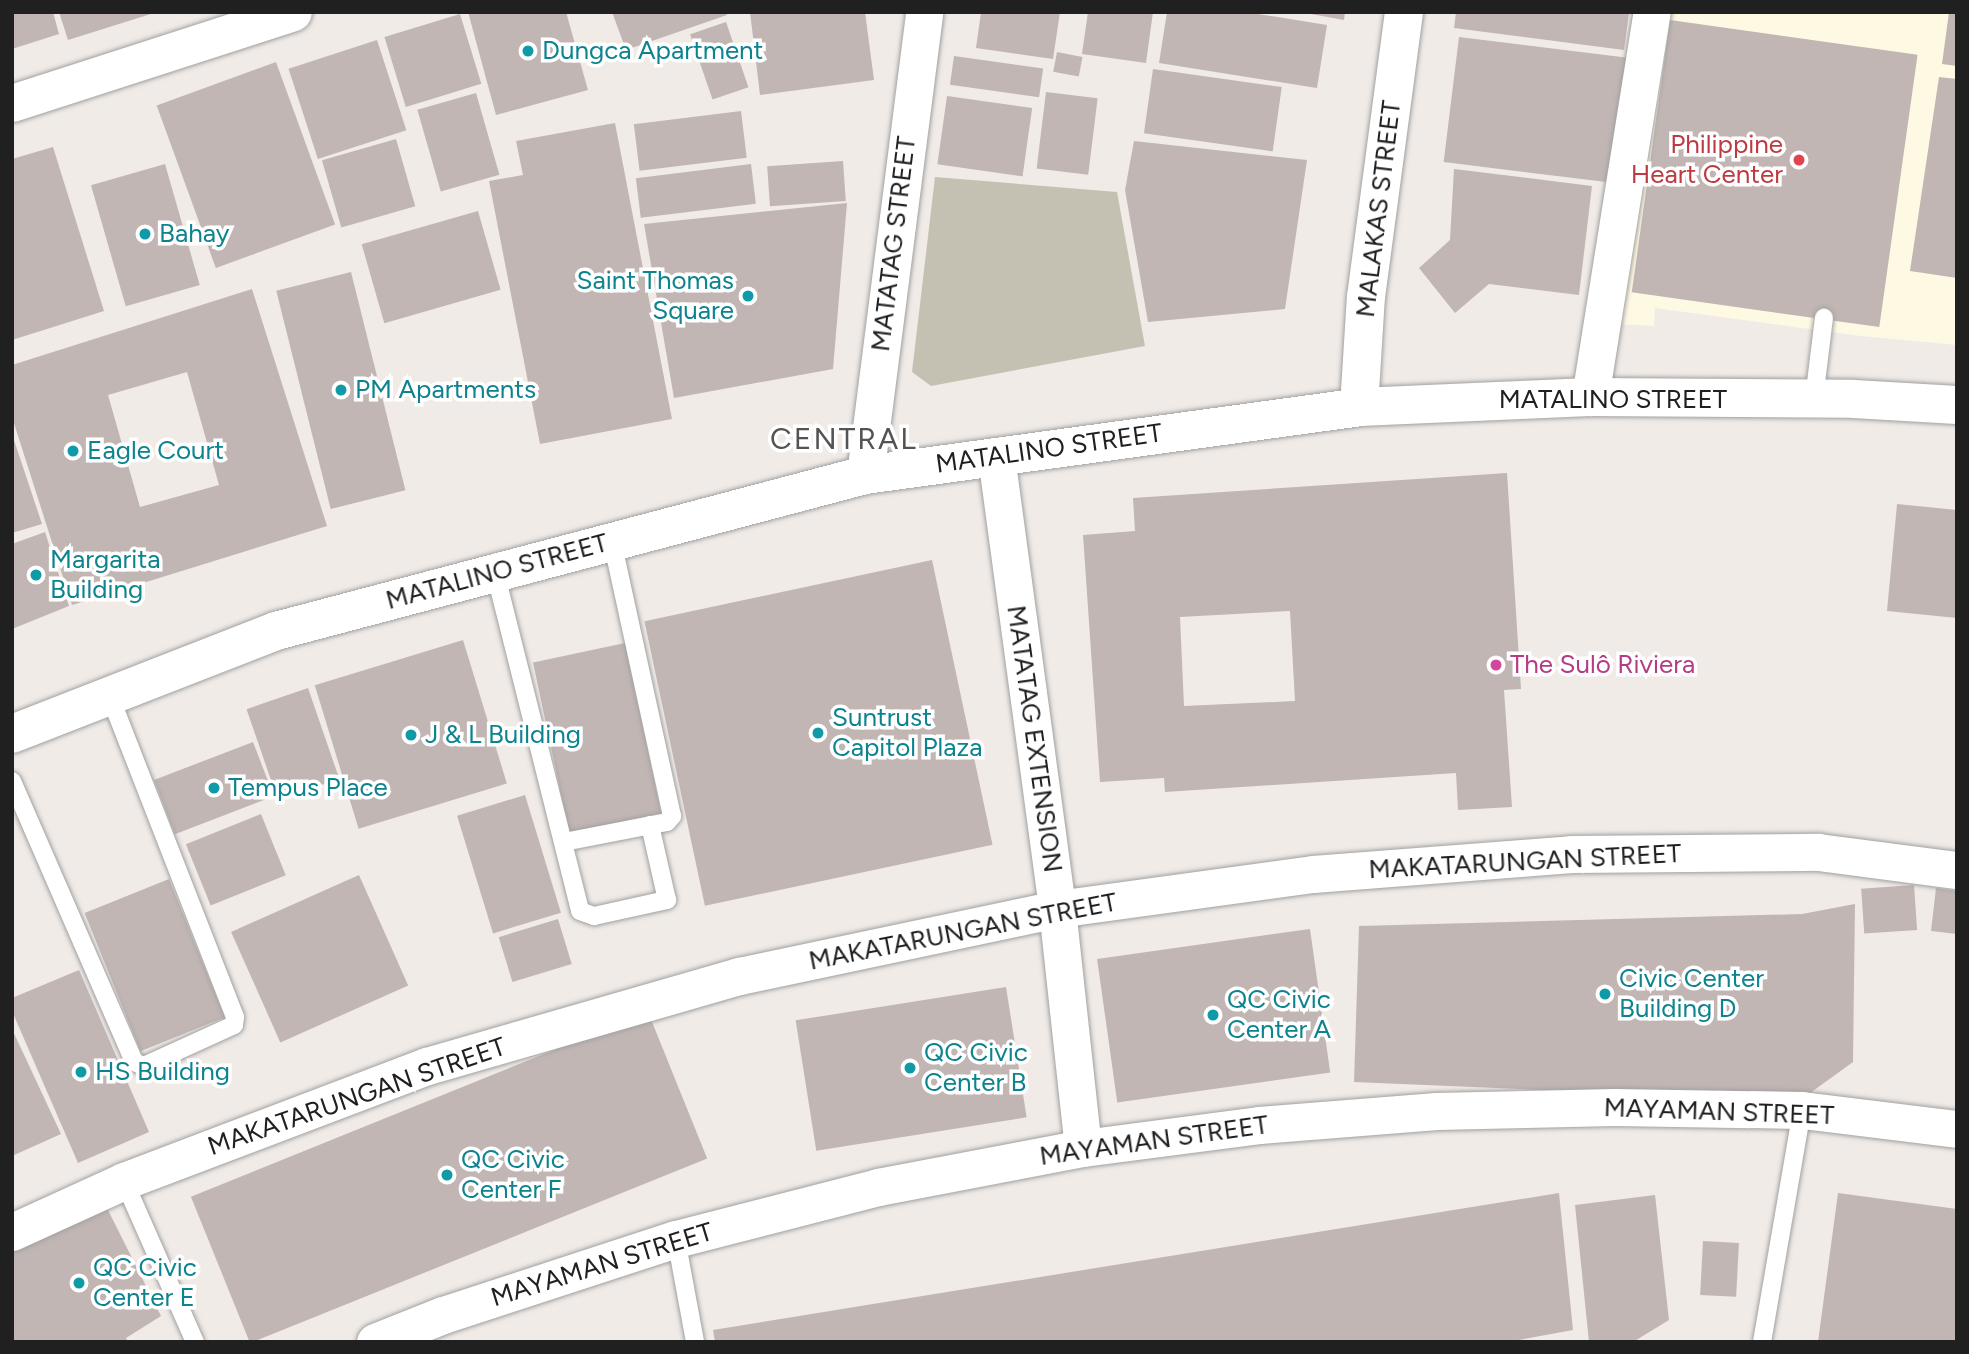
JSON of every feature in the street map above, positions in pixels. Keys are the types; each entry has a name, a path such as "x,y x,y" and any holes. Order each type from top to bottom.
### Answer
{"street":[{"path":"12,103 293,12"},
{"name":"MATATAG STREET","path":"865,475 924,12"},
{"name":"MALAKAS STREET","path":"1359,407 1366,297 1404,12"},
{"path":"1590,397 1652,12"},
{"name":"MATALINO STREET","path":"12,734 276,631 865,475 1359,407 1590,397 1814,399 1957,405"},
{"name":"MATATAG EXTENSION","path":"996,456 1056,909 1083,1148"},
{"name":"MAKATARUNGAN STREET","path":"12,1231 124,1181 440,1063 739,976 1056,909 1313,874 1571,854 1818,852 1957,870"},
{"name":"MAYAMAN STREET","path":"375,1342 443,1315 676,1239 878,1187 1083,1148 1259,1125 1436,1111 1614,1107 1801,1110 1957,1129"}],"lane":[{"path":"1814,399 1824,318"},
{"path":"564,842 667,822 672,816 612,541"},
{"path":"495,572 580,911 587,916 664,903 667,897 650,825"},
{"path":"12,781 134,1062 144,1066 234,1025 235,1017 109,694"},
{"path":"1762,1342 1801,1110"},
{"path":"124,1181 195,1342"},
{"path":"676,1239 695,1342"}],"shaded area":[{"name":"Philippine Heart Center","path":"1663,12 1957,12 1957,345 1861,336 1655,308 1654,326 1615,324"},
{"path":"935,177 1117,192 1145,346 931,386 912,372"}],"building":[{"path":"12,12 53,12 59,34 12,49"},
{"path":"59,12 154,12 154,13 68,40"},
{"name":"Dungca Apartment","path":"468,12 566,12 588,90 496,115"},
{"path":"612,12 726,12 727,15 626,50"},
{"path":"750,12 865,12 874,80 760,95"},
{"path":"981,12 1060,12 1053,59 976,48"},
{"path":"1088,12 1153,12 1146,63 1082,54"},
{"path":"1167,12 1246,12 1327,25 1317,88 1159,63"},
{"path":"1300,12 1345,12 1344,20"},
{"path":"1456,12 1629,12 1624,50 1454,28"},
{"path":"1949,12 1957,12 1957,66 1942,64"},
{"path":"460,14 481,84 406,107 384,37"},
{"name":"Philippine Heart Center","path":"1670,20 1918,55 1879,327 1632,292"},
{"path":"726,22 748,87 713,100 690,34"},
{"path":"1459,37 1632,58 1616,183 1444,162"},
{"path":"377,40 406,130 318,159 289,69"},
{"path":"1057,52 1083,57 1079,77 1053,72"},
{"path":"954,56 1043,69 1039,97 950,85"},
{"path":"276,62 335,225 216,268 157,105"},
{"path":"1153,69 1282,87 1273,151 1144,133"},
{"path":"1939,77 1957,79 1957,278 1910,271"},
{"path":"1046,92 1098,98 1088,175 1037,168"},
{"path":"476,93 499,175 441,192 417,110"},
{"path":"947,96 1032,108 1023,176 937,164"},
{"path":"741,111 747,158 640,171 634,124"},
{"path":"615,123 672,419 540,444 489,181 523,175 516,141"},
{"path":"396,139 415,206 341,228 322,160"},
{"path":"1134,141 1307,160 1285,309 1148,322 1125,190"},
{"path":"53,147 104,311 12,340 12,159"},
{"path":"843,161 846,201 770,206 767,166"},
{"name":"Bahay","path":"165,164 200,285 126,306 91,185"},
{"path":"751,164 756,204 641,218 636,178"},
{"path":"1454,169 1592,186 1579,295 1489,284 1455,313 1419,268 1450,240"},
{"name":"Saint Thomas Square","path":"847,203 833,369 674,398 644,224"},
{"path":"478,211 501,290 384,323 362,244"},
{"name":"PM Apartments","path":"351,272 405,490 331,509 276,291"},
{"name":"Eagle Court","path":"252,289 327,526 72,605 12,417 12,365","holes":["187,372 219,485 140,507 108,395"]},
{"path":"12,434 42,524 12,533"},
{"path":"1507,473 1521,689 1504,690 1512,807 1458,810 1456,773 1165,792 1164,778 1100,782 1083,535 1135,531 1133,498","holes":["1290,611 1295,701 1184,706 1180,617"]},
{"path":"1897,504 1957,510 1957,618 1887,611"},
{"name":"Margarita Building","path":"45,532 69,606 12,629 12,544"},
{"name":"Suntrust Capitol Plaza","path":"932,560 993,845 705,906 644,621"},
{"name":"J & L Building","path":"463,640 507,783 359,829 315,685"},
{"path":"625,643 661,813 569,833 533,663"},
{"path":"308,688 339,779 278,800 247,709"},
{"name":"Tempus Place","path":"253,742 274,796 175,834 154,780"},
{"path":"525,795 561,913 493,933 457,816"},
{"path":"261,814 286,875 211,906 186,844"},
{"path":"359,875 408,986 280,1042 231,932"},
{"path":"169,879 225,1017 140,1051 85,913"},
{"path":"1914,885 1917,930 1864,934 1861,889"},
{"path":"1936,888 1957,891 1957,934 1931,931"},
{"name":"Civic Center Building D","path":"1855,904 1853,1062 1799,1101 1354,1082 1359,926 1802,914"},
{"path":"558,919 572,964 512,982 499,937"},
{"name":"QC Civic Center A","path":"1310,929 1330,1073 1117,1103 1097,959"},
{"name":"HS Building","path":"79,970 149,1132 78,1163 12,1011 12,998"},
{"name":"QC Civic Center B","path":"1006,987 1027,1117 816,1151 796,1020"},
{"name":"QC Civic Center F","path":"648,1012 707,1158 253,1342 250,1342 191,1197"},
{"path":"12,1029 61,1134 12,1156"},
{"path":"1559,1193 1573,1330 1508,1342 715,1342 713,1330"},
{"path":"1838,1193 1957,1209 1957,1342 1818,1342"},
{"path":"1655,1195 1669,1320 1633,1342 1589,1342 1575,1205"},
{"name":"QC Civic Center E","path":"105,1204 161,1316 126,1338 128,1342 12,1342 12,1250"},
{"path":"1703,1241 1739,1243 1736,1297 1700,1295"}],"place":[{"name":"Dungca Apartment","path":"528,51"},
{"name":"Philippine Heart Center","path":"1799,160"},
{"name":"Bahay","path":"145,234"},
{"name":"Saint Thomas Square","path":"748,296"},
{"name":"PM Apartments","path":"341,390"},
{"name":"Eagle Court","path":"73,451"},
{"name":"Margarita Building","path":"36,575"},
{"name":"The Sulô Riviera","path":"1496,665"},
{"name":"Suntrust Capitol Plaza","path":"818,733"},
{"name":"J & L Building","path":"411,735"},
{"name":"Tempus Place","path":"214,788"},
{"name":"Civic Center Building D","path":"1605,994"},
{"name":"QC Civic Center A","path":"1213,1015"},
{"name":"QC Civic Center B","path":"910,1068"},
{"name":"HS Building","path":"81,1072"},
{"name":"QC Civic Center F","path":"447,1175"},
{"name":"QC Civic Center E","path":"79,1283"}],"district":[{"name":"CENTRAL","path":"844,439"}]}
